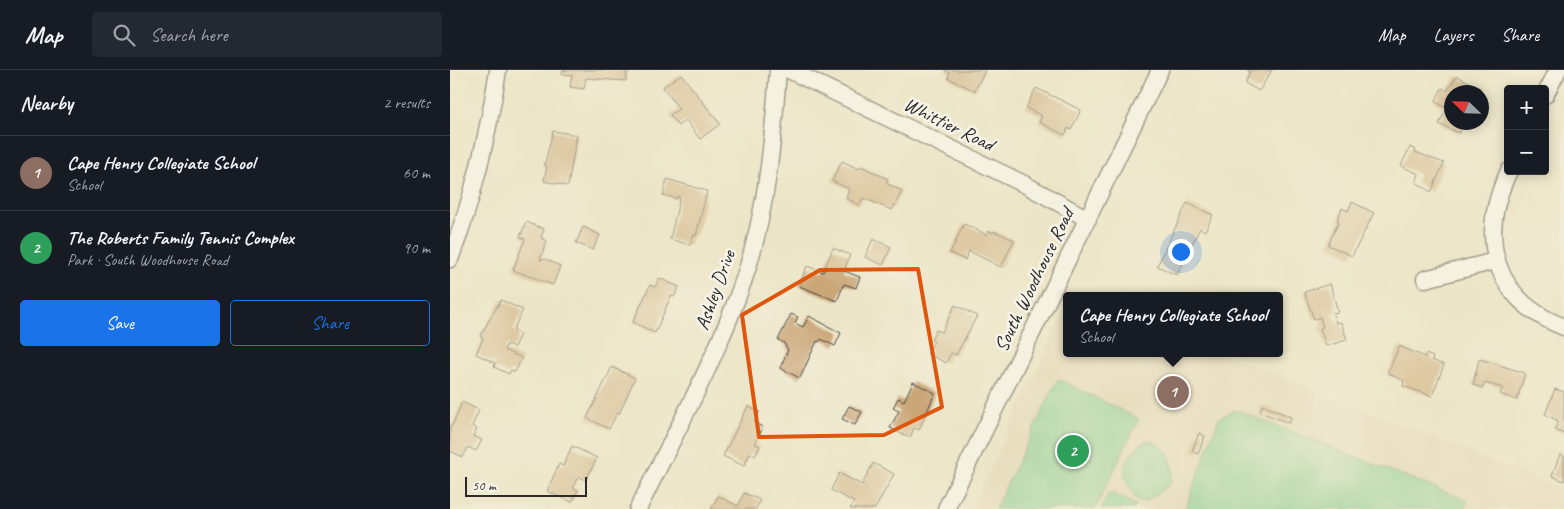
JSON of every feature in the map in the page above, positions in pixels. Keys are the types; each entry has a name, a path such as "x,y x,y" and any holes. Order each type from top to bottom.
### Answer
{"street":[{"path":"450,259 476,183 487,138 498,70"},
{"name":"Ashley Drive","path":"638,509 724,332 744,277 757,233 768,177 778,70"},
{"name":"Whittier Road","path":"789,70 1024,184 1088,218"},
{"name":"South Woodhouse Road","path":"946,509 1160,70"},
{"path":"1549,88 1558,70"},
{"path":"1508,175 1492,225 1495,261 1518,300 1552,322 1564,327"},
{"path":"1425,279 1495,261"}],"highlighted area":[{"path":"918,269 942,407 884,435 759,437 742,315 820,270"}],"shaded area":[{"path":"1063,316 1063,357 1233,357 1564,490 1564,509 971,509"}],"green space":[{"path":"1058,379 1139,419 1095,509 995,509"},
{"path":"1236,410 1468,501 1464,509 1185,509 1219,418"},
{"path":"1147,440 1161,446 1166,451 1172,463 1172,477 1169,485 1145,502 1135,499 1124,470 1130,455"},
{"path":"1109,492 1136,505 1134,509 1101,509"}],"building":[{"path":"563,70 627,70 626,81 586,78 584,89 570,87 572,75 562,74"},
{"path":"944,70 985,70 975,91 948,78 950,73"},
{"path":"1247,70 1272,70 1259,91 1245,83 1250,72"},
{"path":"681,74 720,124 700,139 686,120 678,126 670,115 679,109 663,87"},
{"path":"1457,76 1475,85 1451,85"},
{"path":"1036,88 1081,110 1071,130 1068,128 1065,135 1039,122 1042,116 1026,108"},
{"path":"1442,88 1444,89 1444,106 1435,102"},
{"path":"1444,114 1444,126 1439,124"},
{"path":"553,131 577,135 568,186 544,181 547,166 544,166"},
{"path":"1410,147 1416,150 1415,152 1444,163 1431,192 1416,182 1419,174 1401,166"},
{"path":"842,161 859,169 861,166 888,179 886,183 902,191 892,210 863,198 859,205 846,198 849,189 832,181"},
{"path":"667,179 707,191 696,236 693,235 690,245 670,239 680,197 677,196 677,199 663,195"},
{"path":"1352,202 1374,213 1352,256 1328,245 1339,221 1337,220 1342,208 1348,211"},
{"path":"1187,203 1213,215 1205,231 1200,228 1177,275 1157,266"},
{"path":"526,222 544,229 541,238 547,241 540,260 545,259 560,266 553,285 513,270 525,239 520,237"},
{"path":"964,224 987,235 989,231 993,233 994,231 1014,240 1001,267 969,251 965,260 950,253"},
{"path":"583,227 600,235 593,250 576,243"},
{"path":"873,239 891,247 883,265 865,257"},
{"path":"833,248 850,255 844,271 860,277 856,288 844,284 837,301 799,286 807,266 823,272"},
{"path":"659,278 679,287 674,297 671,296 655,333 633,322 650,285 655,287"},
{"path":"1330,284 1338,312 1333,313 1336,323 1341,322 1347,340 1326,346 1320,328 1323,327 1320,317 1314,319 1304,292"},
{"path":"501,300 523,310 513,330 520,334 514,347 507,344 504,350 522,358 515,372 511,370 509,374 494,367 495,363 476,354 483,338 480,336"},
{"path":"955,305 977,316 956,355 951,353 946,363 928,354 934,341 931,340 936,330 942,332"},
{"path":"791,314 798,317 795,323 803,327 809,316 841,333 835,346 821,339 819,342 817,341 800,378 780,368 788,350 784,343 778,340"},
{"path":"1399,346 1425,357 1426,354 1433,357 1432,360 1444,365 1432,396 1403,386 1404,381 1388,373"},
{"path":"1479,359 1525,373 1517,400 1500,394 1503,388 1485,383 1483,388 1473,385"},
{"path":"612,367 635,378 619,414 617,413 609,429 587,418"},
{"path":"913,382 935,393 919,430 914,428 910,438 890,428 899,411 893,408 898,398 904,401"},
{"path":"1555,389 1564,392 1564,434 1555,430 1558,421 1545,414"},
{"path":"462,402 479,410 472,426 477,429 473,436 482,440 476,451 468,447 463,457 450,451 450,425 452,426"},
{"path":"1262,405 1291,417 1289,423 1260,412"},
{"path":"748,406 759,412 754,423 763,427 755,444 760,446 755,456 750,453 744,466 723,456"},
{"path":"849,406 862,412 855,425 842,419"},
{"path":"1199,433 1205,436 1198,454 1192,451"},
{"path":"572,446 597,458 586,480 578,476 573,488 578,490 572,502 547,491 559,464 563,466"},
{"path":"1560,454 1564,456 1564,481 1552,476"},
{"path":"873,463 894,474 875,509 850,509 854,502 831,490 839,473 862,485"},
{"path":"744,493 760,500 756,509 711,509 718,496 738,506"}],"place":[{"name":"Cape Henry Collegiate School","path":"1173,392"},
{"name":"The Roberts Family Tennis Complex","path":"1073,451"}]}
